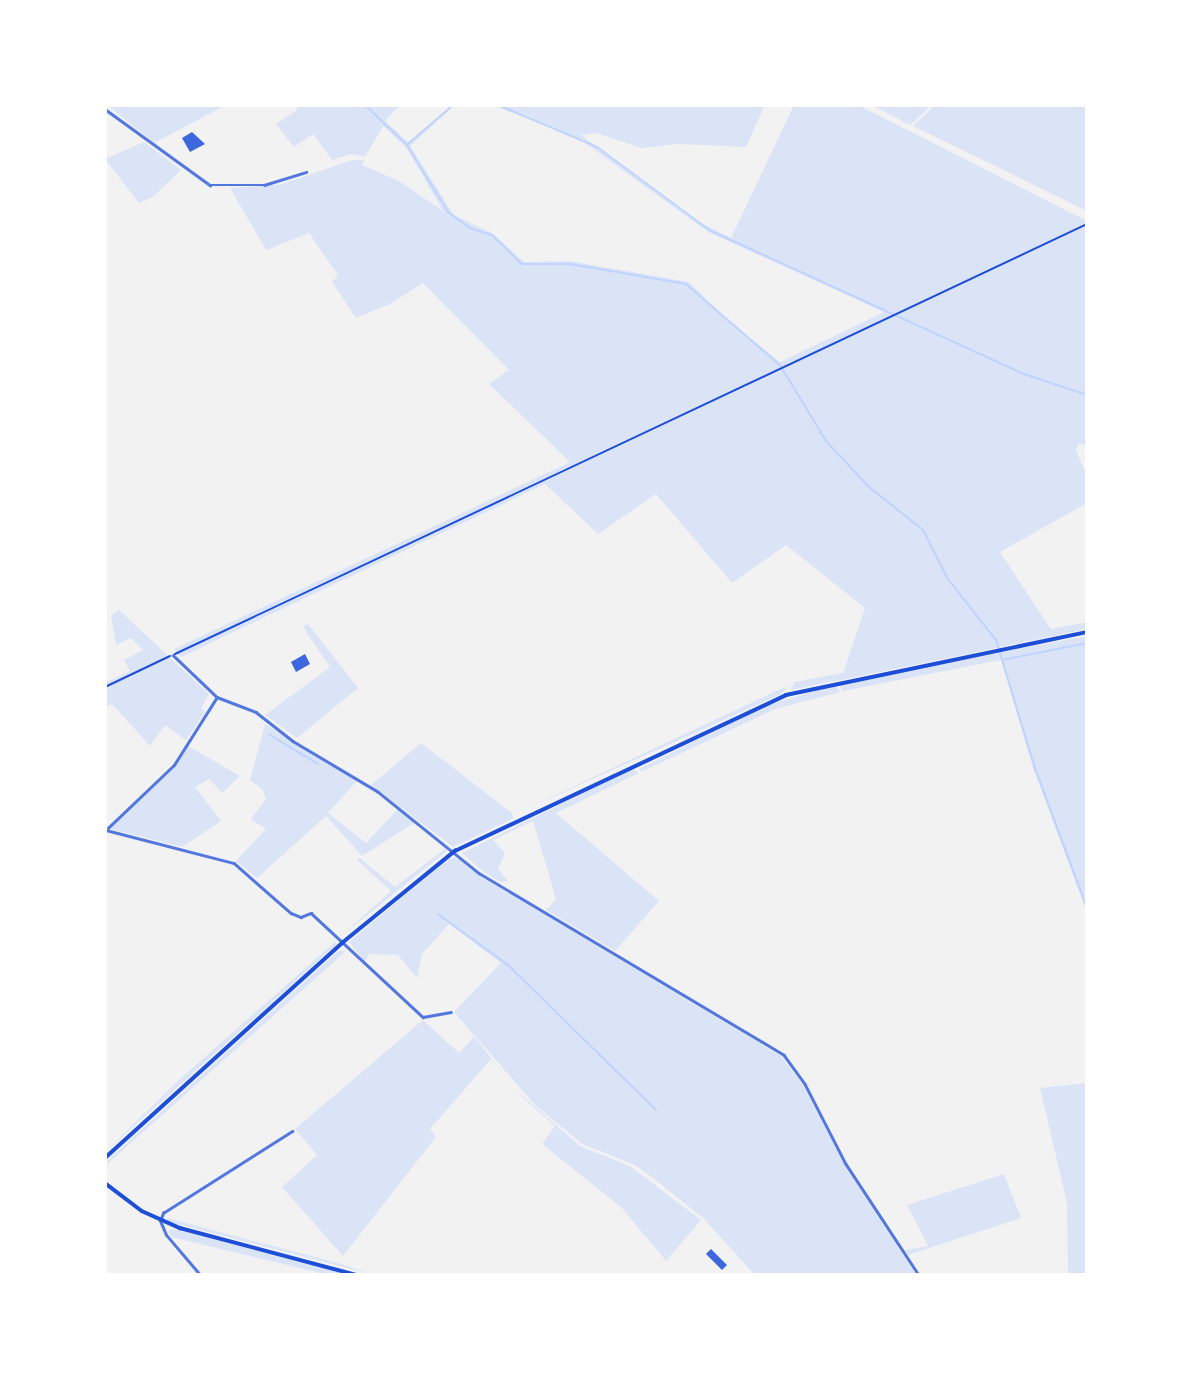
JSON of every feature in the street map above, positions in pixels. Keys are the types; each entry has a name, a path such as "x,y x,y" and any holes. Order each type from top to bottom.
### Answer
{"main road":[{"path":"105,1158 342,943 455,851 765,703 817,686 1087,632"},
{"path":"105,1183 160,1220 357,1275"}],"street":[{"path":"105,109 210,185 264,185 306,172"},
{"path":"173,655 217,697 256,712 293,741 377,791 455,851 479,873 784,1055 805,1084 846,1164 919,1275"},
{"path":"106,830 174,765 217,697"},
{"path":"106,830 234,863 291,913 301,917 311,914 423,1017 451,1012"},
{"path":"200,1275 166,1235 160,1220 163,1213 292,1131"}],"path":[{"path":"105,687 1087,224"}],"shaded area":[{"path":"107,105 226,105 154,143"},
{"path":"295,105 400,105 385,121 408,142 455,105 410,146 454,215 492,233 524,262 570,261 689,282 728,321 780,362 884,312 708,232 578,138 492,105 765,105 746,147 678,144 641,148 596,133 581,135 688,216 731,238 794,105 858,105 1087,221 1087,446 1079,443 1076,450 1087,477 1087,503 1000,552 1051,629 1087,622 1087,629 1000,647 1002,652 1087,636 1087,913 1033,768 1001,660 843,691 839,684 998,653 997,648 791,690 794,682 843,673 865,608 786,545 732,583 656,494 598,534 545,484 181,657 174,649 570,462 489,384 509,370 423,283 390,304 356,318 332,282 338,275 309,233 266,250 230,188 279,185 352,160 364,160 362,165 399,181 443,211 406,147 383,126 365,157 351,154 332,160 313,134 294,147 276,124 298,109"},
{"path":"871,105 932,105 910,125"},
{"path":"935,105 1087,105 1087,211 913,126"},
{"path":"144,142 181,170 153,197 139,203 105,159"},
{"path":"119,610 209,694 201,708 205,712 186,740 165,725 150,746 112,704 105,707 105,683 130,671 124,660 143,650 131,638 116,645 111,616"},
{"path":"308,624 358,688 297,738 265,715 330,667 307,633 304,626"},
{"path":"836,685 840,692 775,709 641,772 639,769 768,705"},
{"path":"788,686 781,694 517,813 776,691"},
{"path":"265,724 357,781 328,813 366,843 398,809 414,823 362,856 326,816 257,878 236,861 266,829 251,819 266,799 262,789 250,780"},
{"path":"421,743 512,813 514,818 453,847 371,785"},
{"path":"188,746 240,776 222,793 209,779 195,787 221,821 182,847 110,829 176,765"},
{"path":"632,769 639,773 556,813 659,901 615,951 546,910 556,899 533,821 493,840 505,853 498,869 508,881 500,882 462,853"},
{"path":"446,848 447,851 340,937 391,891 357,860 360,858 395,887"},
{"path":"449,858 459,859 481,877 781,1056 803,1085 848,1171 916,1275 755,1275 703,1218 653,1178 635,1165 582,1144 535,1105 454,1012 501,963 449,924 422,954 417,978 398,955 369,954 365,962 349,942"},
{"path":"336,941 336,945 105,1152 180,1079"},
{"path":"338,951 346,951 105,1166 106,1162"},
{"path":"423,1020 459,1053 474,1037 463,1025 474,1036 510,1082 491,1059 430,1129 436,1137 343,1256 282,1187 317,1155 295,1129"},
{"path":"1087,1083 1087,1275 1068,1275 1067,1203 1040,1088"},
{"path":"517,1091 580,1146 630,1166 701,1220 666,1261 621,1207 542,1144 555,1126"},
{"path":"1004,1174 1021,1218 908,1255 905,1250 928,1246 907,1205"},
{"path":"167,1218 338,1263 374,1275 170,1222"},
{"path":"173,1229 349,1275 328,1275 171,1237 168,1231"}],"building":[{"path":"192,132 205,144 190,152 182,138"},
{"path":"305,654 310,664 296,672 291,662"},
{"path":"711,1249 727,1265 722,1270 706,1254"}],"waterway":[{"path":"365,105 407,145 448,212 470,228 492,235 522,264 570,264 686,284 780,365 826,441 869,487 923,530 948,579 996,640 1035,768 1087,908"},
{"path":"408,144 453,105"},
{"path":"498,105 597,147 709,230 1021,373 1087,395"},
{"path":"1002,660 1087,643"},
{"path":"270,735 318,764"},
{"path":"438,914 508,965 656,1110"}]}
